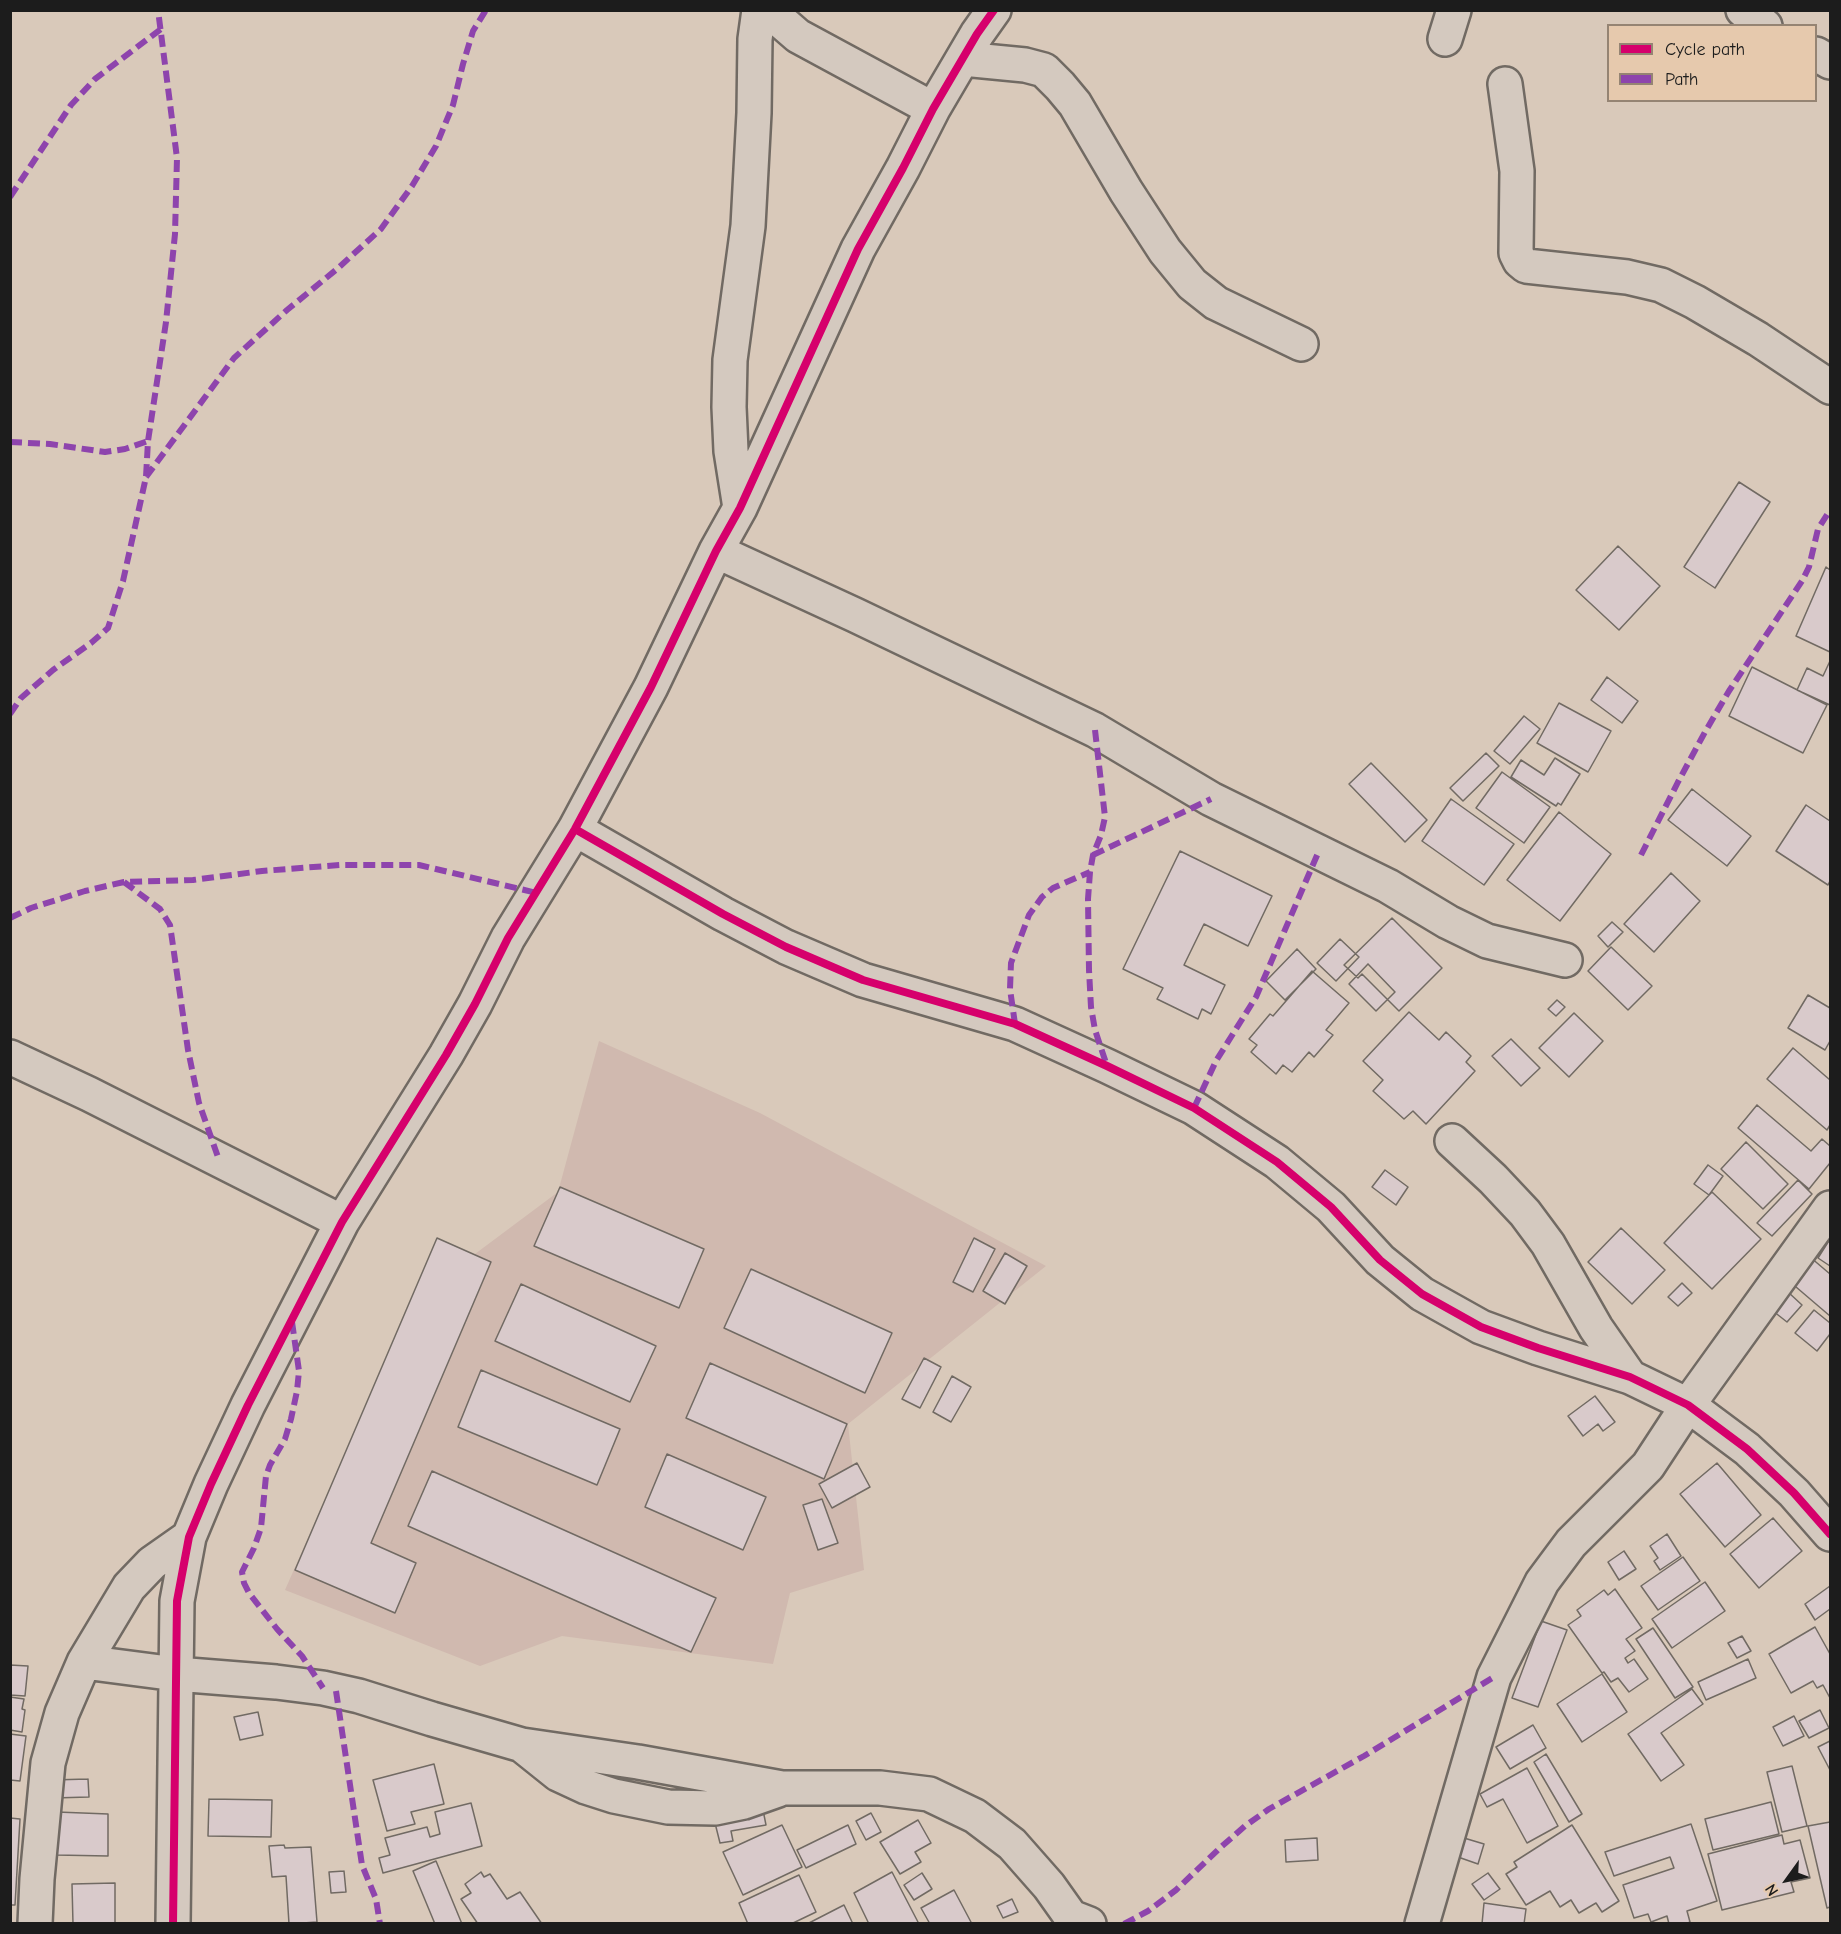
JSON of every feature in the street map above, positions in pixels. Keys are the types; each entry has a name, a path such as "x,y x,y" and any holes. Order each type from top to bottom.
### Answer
{"street":[{"path":"741,508 731,451 729,384 733,333 748,226 755,39 759,10"},
{"path":"768,10 798,36 933,109"},
{"path":"173,1923 177,1601 189,1537 211,1484 248,1405 342,1222 446,1055 508,938 575,829 651,687 716,551 741,508 858,249 933,109 977,34 994,10"},
{"path":"1743,10 1762,24"},
{"path":"963,59 1025,65 1044,70 1075,104 1126,191 1165,251 1192,284 1216,303 1301,344"},
{"path":"1505,84 1517,171 1516,253 1520,261 1526,266 1627,277 1661,285 1758,339 1830,387"},
{"path":"716,551 1095,730 1211,799 1388,886 1448,922 1487,941 1565,960"},
{"path":"575,829 723,914 786,947 863,980 1015,1024 1107,1065 1194,1108 1277,1162 1331,1207 1380,1260 1422,1294 1481,1327 1630,1377 1688,1405 1747,1449 1794,1493 1830,1534"},
{"path":"10,1057 89,1094 342,1222"},
{"path":"1452,1141 1525,1213 1548,1244 1596,1328 1630,1377"},
{"path":"1422,1923 1494,1677 1542,1582 1571,1543 1648,1466 1688,1405 1830,1208"},
{"path":"35,1923 48,1763 62,1713 84,1662 129,1587 152,1563 189,1537"},
{"path":"84,1662 176,1674 276,1682 336,1691 522,1745 638,1762 782,1788 880,1788 929,1794 975,1816 1012,1844 1078,1921"}],"shaded area":[{"path":"599,1041 760,1113 1046,1266 848,1424 864,1570 790,1593 773,1664 562,1636 480,1666 285,1590 412,1301 558,1192"}],"building":[{"path":"1739,482 1770,502 1715,588 1684,567"},
{"path":"1618,546 1660,586 1619,630 1576,590"},
{"path":"1826,567 1830,570 1830,652 1796,636"},
{"path":"1830,661 1830,705 1797,690 1807,668 1823,676"},
{"path":"1752,667 1827,705 1803,753 1729,716"},
{"path":"1607,677 1638,701 1622,723 1591,700"},
{"path":"1559,703 1611,731 1588,772 1537,743"},
{"path":"1524,716 1540,729 1510,764 1494,751"},
{"path":"1486,753 1499,766 1463,801 1450,788"},
{"path":"1555,758 1580,774 1561,805 1558,803 1556,806 1511,777 1521,760 1544,775"},
{"path":"1371,763 1427,820 1405,842 1349,784"},
{"path":"1502,772 1550,807 1524,843 1476,808"},
{"path":"1692,789 1751,836 1727,866 1668,820"},
{"path":"1451,799 1514,844 1484,885 1422,841"},
{"path":"1806,805 1830,821 1830,881 1828,885 1776,851"},
{"path":"1559,812 1611,854 1560,921 1507,880"},
{"path":"1180,851 1272,896 1248,946 1204,924 1184,965 1225,985 1211,1014 1202,1009 1198,1019 1157,999 1163,988 1123,969"},
{"path":"1671,873 1700,901 1654,952 1624,924"},
{"path":"1392,918 1442,968 1399,1011 1362,974 1358,978 1344,965"},
{"path":"1612,922 1623,932 1608,947 1598,936"},
{"path":"1340,939 1359,957 1336,981 1317,963"},
{"path":"1611,947 1652,986 1628,1010 1588,971"},
{"path":"1297,949 1316,969 1285,1000 1266,981"},
{"path":"1368,964 1395,992 1376,1011 1349,984"},
{"path":"1312,971 1349,1003 1326,1030 1333,1035 1314,1057 1309,1052 1292,1072 1283,1065 1276,1074 1251,1052 1257,1045 1249,1039 1270,1014 1273,1016"},
{"path":"1808,995 1830,1008 1830,1041 1825,1050 1788,1028"},
{"path":"1557,1000 1565,1007 1556,1016 1548,1009"},
{"path":"1409,1012 1439,1040 1446,1032 1471,1056 1466,1062 1475,1071 1426,1124 1413,1111 1404,1119 1373,1091 1383,1080 1363,1061"},
{"path":"1574,1013 1603,1041 1569,1077 1539,1048"},
{"path":"1511,1039 1540,1068 1521,1086 1492,1056"},
{"path":"1793,1048 1830,1080 1830,1125 1827,1130 1767,1079"},
{"path":"1757,1105 1811,1151 1822,1139 1830,1146 1830,1163 1809,1189 1738,1128"},
{"path":"1746,1142 1788,1184 1763,1209 1721,1169"},
{"path":"1708,1165 1723,1176 1709,1195 1694,1184"},
{"path":"1385,1170 1408,1187 1396,1205 1372,1187"},
{"path":"1798,1180 1812,1194 1772,1236 1757,1223"},
{"path":"560,1187 704,1249 679,1308 534,1246"},
{"path":"1712,1192 1761,1239 1712,1289 1664,1243"},
{"path":"1621,1228 1665,1270 1632,1304 1588,1262"},
{"path":"437,1238 491,1262 371,1543 416,1563 395,1613 295,1570"},
{"path":"974,1238 995,1249 973,1292 953,1282"},
{"path":"1830,1239 1830,1266 1818,1258"},
{"path":"1005,1253 1027,1266 1005,1304 983,1291"},
{"path":"1810,1257 1830,1274 1830,1316 1789,1281"},
{"path":"751,1269 892,1333 865,1393 724,1328"},
{"path":"1682,1283 1692,1293 1678,1306 1668,1297"},
{"path":"521,1284 656,1346 630,1402 495,1341"},
{"path":"1788,1292 1802,1305 1787,1322 1773,1311"},
{"path":"1814,1310 1830,1323 1830,1334 1817,1351 1795,1333"},
{"path":"924,1358 941,1367 920,1408 902,1399"},
{"path":"710,1363 847,1424 824,1479 686,1418"},
{"path":"481,1370 620,1429 597,1485 458,1427"},
{"path":"952,1376 971,1387 951,1422 933,1412"},
{"path":"1595,1396 1615,1422 1603,1431 1598,1424 1583,1436 1568,1416"},
{"path":"667,1454 766,1497 743,1550 645,1507"},
{"path":"857,1463 870,1487 832,1508 819,1484"},
{"path":"1717,1463 1761,1515 1725,1547 1680,1494"},
{"path":"432,1471 716,1598 691,1652 408,1526"},
{"path":"822,1499 838,1543 818,1550 803,1505"},
{"path":"1773,1518 1802,1551 1759,1588 1730,1554"},
{"path":"1667,1534 1681,1556 1660,1570 1654,1561 1658,1558 1650,1546"},
{"path":"1624,1551 1636,1569 1619,1580 1608,1562"},
{"path":"1683,1557 1700,1581 1658,1610 1641,1586"},
{"path":"1705,1582 1725,1611 1672,1648 1652,1619"},
{"path":"1830,1586 1830,1609 1815,1620 1805,1604"},
{"path":"1615,1589 1642,1628 1626,1639 1635,1651 1625,1658 1628,1663 1634,1659 1648,1679 1629,1692 1618,1678 1611,1682 1604,1672 1602,1673 1568,1625 1581,1616 1577,1610 1604,1590 1608,1595"},
{"path":"1541,1621 1567,1630 1538,1707 1512,1698"},
{"path":"1815,1627 1830,1654 1830,1698 1823,1685 1817,1688 1813,1681 1791,1693 1769,1654"},
{"path":"1653,1628 1693,1687 1675,1698 1636,1639"},
{"path":"1742,1636 1751,1651 1737,1658 1728,1643"},
{"path":"1748,1659 1756,1678 1706,1700 1698,1682"},
{"path":"10,1665 28,1666 25,1696 10,1695"},
{"path":"1602,1674 1627,1712 1582,1742 1557,1704"},
{"path":"1692,1689 1703,1704 1661,1733 1684,1765 1661,1781 1628,1734"},
{"path":"10,1697 24,1699 22,1732 10,1730"},
{"path":"1820,1710 1829,1728 1809,1738 1799,1721"},
{"path":"258,1712 263,1735 240,1740 234,1717"},
{"path":"1794,1716 1804,1736 1783,1746 1773,1727"},
{"path":"1533,1725 1546,1748 1510,1769 1496,1747"},
{"path":"10,1734 26,1736 20,1781 10,1780"},
{"path":"1830,1741 1830,1770 1818,1747"},
{"path":"1546,1754 1582,1814 1569,1822 1534,1762"},
{"path":"434,1764 444,1804 411,1812 415,1824 387,1831 373,1780"},
{"path":"1792,1766 1807,1826 1782,1832 1767,1772"},
{"path":"1527,1768 1558,1826 1527,1843 1503,1799 1487,1807 1480,1794"},
{"path":"88,1779 89,1797 53,1798 52,1780"},
{"path":"209,1799 272,1800 271,1837 208,1836"},
{"path":"1771,1802 1779,1834 1713,1850 1705,1819"},
{"path":"471,1803 482,1846 383,1873 379,1858 390,1855 385,1838 427,1827 430,1837 440,1834 435,1812"},
{"path":"763,1810 766,1825 731,1831 733,1841 720,1843 714,1819"},
{"path":"57,1812 108,1814 108,1856 56,1855"},
{"path":"871,1813 881,1832 866,1840 856,1821"},
{"path":"10,1818 20,1819 15,1905 10,1905"},
{"path":"918,1820 931,1843 915,1852 921,1862 900,1874 880,1842"},
{"path":"1830,1822 1830,1907 1827,1908 1808,1826"},
{"path":"1691,1824 1717,1901 1687,1911 1690,1922 1685,1924 1669,1924 1667,1916 1651,1922 1648,1914 1634,1918 1623,1885 1674,1868 1670,1857 1614,1876 1605,1852"},
{"path":"782,1825 802,1867 743,1895 723,1852"},
{"path":"848,1825 856,1844 806,1868 797,1850"},
{"path":"1572,1825 1619,1901 1602,1912 1596,1903 1579,1913 1571,1900 1560,1907 1550,1891 1526,1905 1506,1874 1517,1867 1514,1862"},
{"path":"1782,1835 1784,1844 1800,1840 1810,1878 1791,1882 1794,1892 1722,1910 1708,1854"},
{"path":"1317,1838 1318,1860 1286,1862 1285,1840"},
{"path":"1464,1838 1484,1844 1478,1864 1458,1857"},
{"path":"284,1845 285,1848 311,1847 317,1922 289,1924 286,1876 272,1877 269,1846"},
{"path":"436,1861 462,1924 435,1924 413,1871"},
{"path":"344,1871 346,1892 331,1893 329,1872"},
{"path":"481,1872 484,1877 490,1874 507,1899 520,1892 542,1924 478,1924 461,1899 471,1893 465,1884"},
{"path":"892,1872 919,1924 869,1924 854,1893"},
{"path":"922,1873 932,1889 914,1900 904,1885"},
{"path":"1488,1873 1500,1889 1484,1900 1472,1884"},
{"path":"799,1875 816,1912 791,1924 748,1924 739,1903"},
{"path":"115,1883 115,1924 73,1924 72,1884"},
{"path":"954,1890 972,1924 930,1924 921,1908"},
{"path":"1012,1899 1018,1912 1003,1918 997,1906"},
{"path":"1484,1903 1526,1909 1524,1924 1482,1924"},
{"path":"844,1905 853,1924 807,1924"}],"marked path":[{"path":"10,714 21,698 108,628 123,581 146,477 148,441 166,322 175,234 177,158 158,10"},
{"path":"146,477 234,358 381,229 412,186 436,146 453,105 473,31 486,10"},
{"path":"10,197 71,105 95,79 161,29"},
{"path":"10,442 50,444 105,452 125,449 148,441"},
{"path":"1641,855 1678,782 1729,691 1802,581 1809,567 1818,529 1830,510"},
{"path":"1095,730 1105,817 1090,872 1089,970 1095,1030 1107,1066"},
{"path":"1093,855 1211,799"},
{"path":"1194,1108 1216,1061 1256,997 1318,853"},
{"path":"10,918 31,908 85,891 124,882 193,880 262,871 340,865 419,865 537,893"},
{"path":"1015,1024 1010,989 1011,963 1029,915 1042,897 1053,888 1090,872"},
{"path":"124,882 160,909 170,925 188,1050 199,1103 219,1160"},
{"path":"292,1322 299,1371 297,1391 285,1439 266,1476 261,1528 242,1572 249,1593 302,1656 323,1688"},
{"path":"1124,1924 1148,1911 1176,1890 1245,1826 1269,1809 1364,1756 1494,1677"},
{"path":"336,1691 362,1865 376,1899 380,1924"}],"cycle path":[{"path":"173,1924 177,1601 189,1537 211,1484 248,1405 342,1222 446,1055 508,938 575,829 651,687 716,551 740,508 858,249 933,109 977,34 994,10"},
{"path":"575,829 723,914 786,947 863,980 1015,1024 1194,1108 1277,1162 1331,1207 1380,1260 1422,1294 1481,1327 1630,1377 1688,1405 1747,1449 1794,1493 1830,1534"}]}
